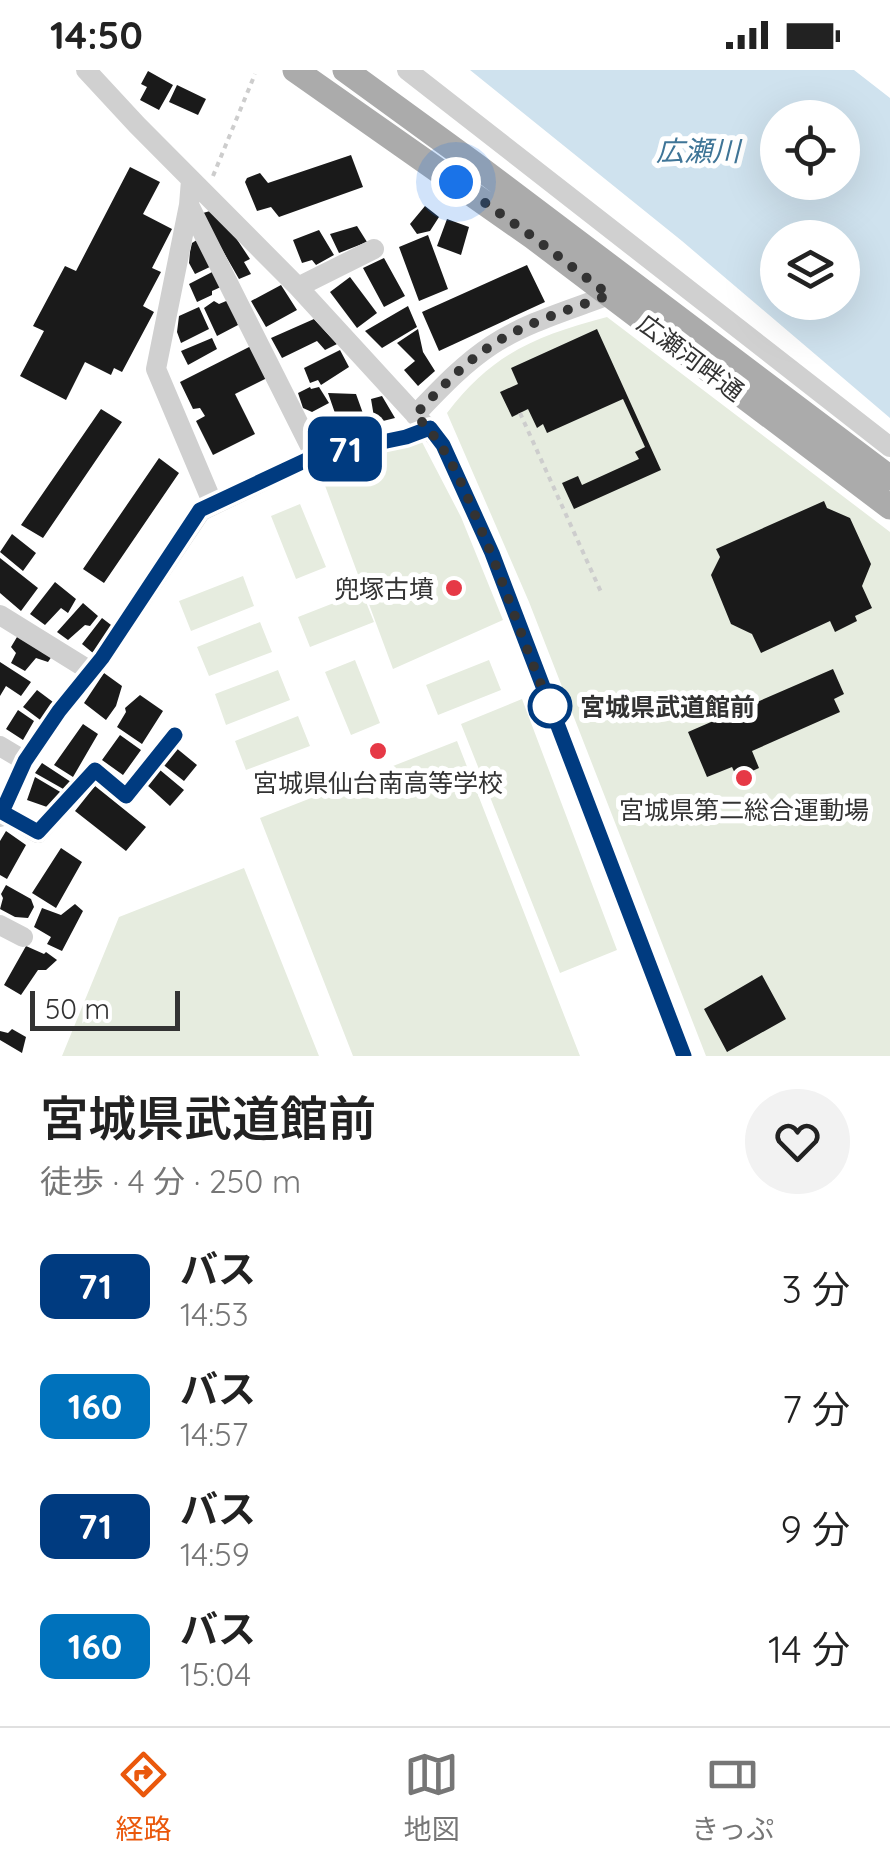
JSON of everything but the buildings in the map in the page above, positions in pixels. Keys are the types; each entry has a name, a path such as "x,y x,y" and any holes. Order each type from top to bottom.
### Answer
{"main road":[{"name":"広瀬河畔通","path":"294,70 533,237 890,506"},
{"name":"広瀬河畔通","path":"346,70 890,478"}],"street":[{"path":"86,70 194,193 298,287 443,445 492,553 684,1056"},
{"path":"407,70 890,447"},
{"path":"194,193 315,456"},
{"path":"194,193 156,370 213,504"},
{"path":"298,287 374,249"},
{"path":"175,735 126,796 95,770 38,832 1,815 25,761 92,672 200,510 315,456 406,437 471,361 494,343 609,295"},
{"path":"0,615 92,672"},
{"path":"0,746 25,761"},
{"path":"0,925 23,937"}],"path":[{"path":"194,193 211,182 254,74"},
{"path":"520,413 600,592"}],"shaded area":[{"name":"宮城県第二総合運動場","path":"607,317 890,532 890,1056 706,1056 529,602 447,413 499,361 537,340"},
{"path":"422,442 461,517 503,620 393,669 317,464 325,459"},
{"path":"300,504 326,567 296,579 271,516"},
{"path":"243,576 254,606 191,631 179,601"},
{"path":"362,592 374,622 310,647 298,617"},
{"path":"260,622 272,652 209,676 197,647"},
{"path":"355,660 380,723 351,735 325,672"},
{"path":"489,660 501,690 438,715 426,685"},
{"path":"278,670 290,700 226,725 215,694"},
{"path":"522,699 617,950 560,973 461,724"},
{"path":"298,716 310,746 246,770 235,741"},
{"path":"457,741 580,1056 353,1056 260,818"},
{"path":"244,868 319,1056 62,1056 119,917"}],"water":[{"name":"広瀬川","path":"470,70 854,70 890,98 890,418 775,320 860,320 860,220 760,220 760,307"}],"bus line":[{"name":"71","path":"175,735 126,796 95,770 38,832 2,812 25,761 102,658 200,510 315,456 406,437 430,428 443,445 492,553 684,1056"}],"place":[{"name":"兜塚古墳","path":"454,588"},
{"name":"宮城県武道館前","path":"550,706"},
{"name":"宮城県仙台南高等学校","path":"378,751"},
{"name":"宮城県第二総合運動場","path":"744,778"}],"route":[{"path":"456,182 609,295 494,343 415,415 443,445 463,486 550,706"}]}
